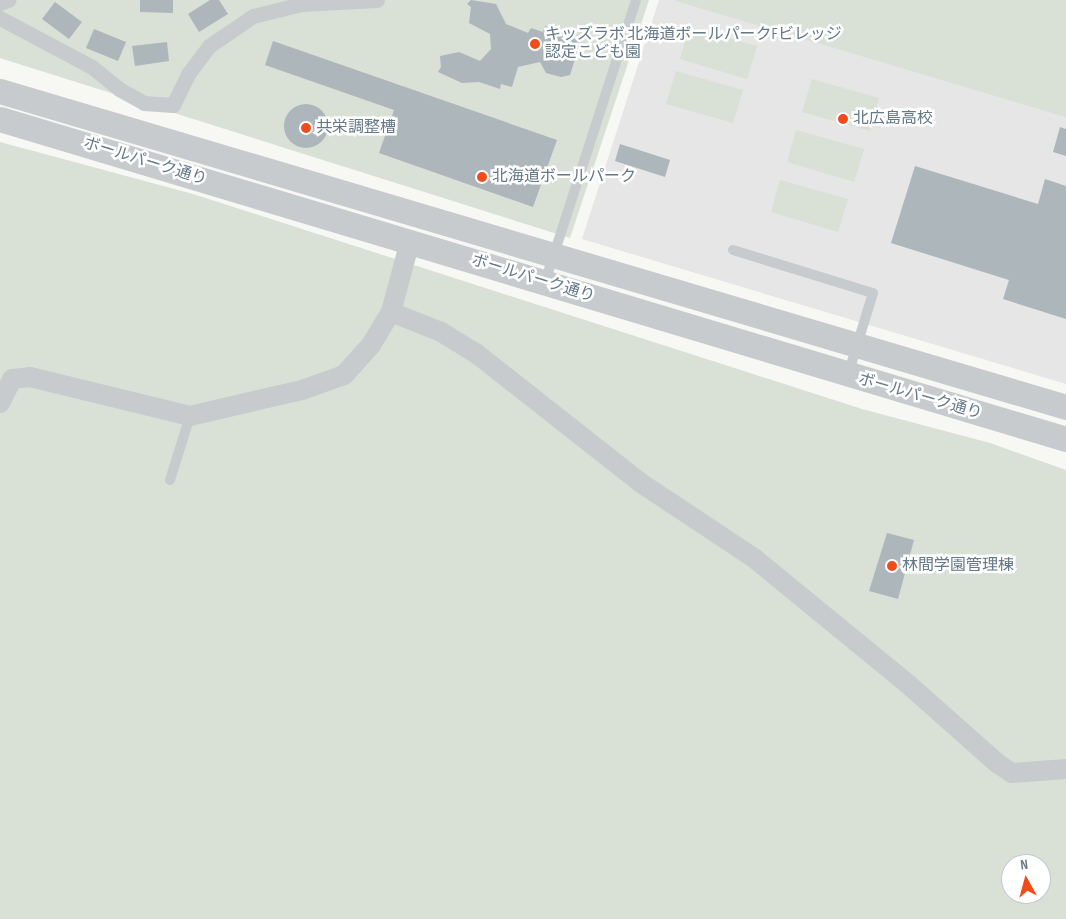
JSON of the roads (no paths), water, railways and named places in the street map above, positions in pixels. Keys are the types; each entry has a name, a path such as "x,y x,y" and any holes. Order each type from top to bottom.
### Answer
{"street":[{"path":"0,3 8,0"},
{"path":"0,18 92,67 142,108 173,105 188,74 209,46 253,16 302,4 377,0"},
{"name":"ボールパーク通り","path":"0,92 553,257 1066,407"},
{"name":"ボールパーク通り","path":"0,119 410,241 848,376 1066,439"},
{"path":"0,403 12,379 30,377 190,416 302,390 344,375 371,345 391,312 410,241"},
{"path":"391,312 441,332 477,354 641,483 754,558 909,686 997,763 1012,773 1066,769"}],"lane":[{"path":"545,283 636,0"},
{"path":"733,250 873,292 848,376"},
{"path":"170,480 190,416"}],"place":[{"name":"キッズラボ 北海道ボールパークFビレッジ 認定こども園","path":"535,44"},
{"name":"北広島高校","path":"843,119"},
{"name":"共栄調整槽","path":"306,128"},
{"name":"北海道ボールパーク","path":"482,177"},
{"name":"林間学園管理棟","path":"892,566"}]}
